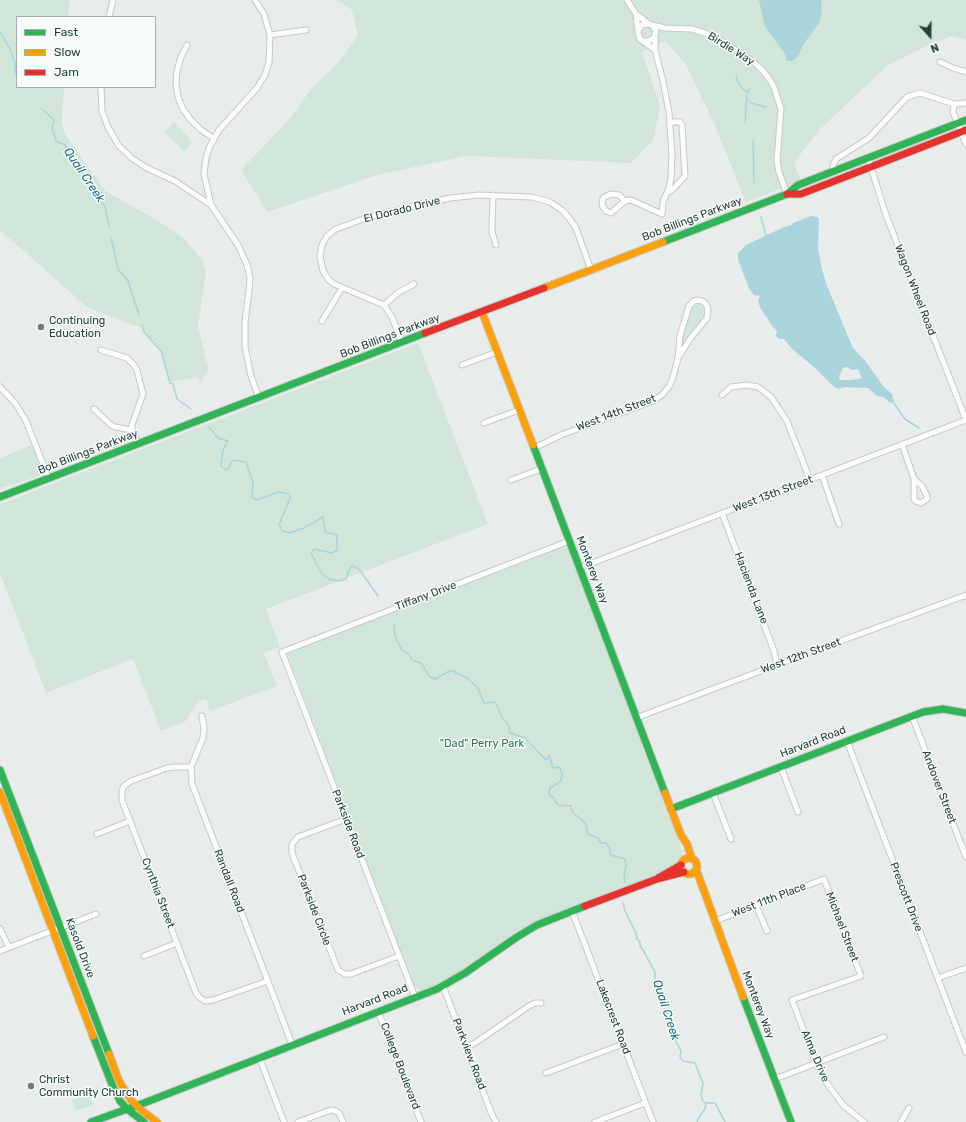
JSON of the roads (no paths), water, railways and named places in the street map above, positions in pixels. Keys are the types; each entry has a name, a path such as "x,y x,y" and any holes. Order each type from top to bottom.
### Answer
{"main road":[{"name":"Bob Billings Parkway","path":"0,497 788,194 798,185 966,120"},
{"name":"Bob Billings Parkway","path":"788,194 801,194 964,131"},
{"name":"Monterey Way","path":"482,312 636,718 681,835 687,844 692,859"},
{"name":"Harvard Road","path":"671,809 912,716 936,710 951,710 966,713"},
{"name":"Kasold Drive","path":"0,770 111,1083 120,1101 144,1122"},
{"name":"Kasold Drive","path":"0,792 118,1081 136,1106 157,1122"},
{"name":"Monterey Way","path":"681,835 683,862"},
{"path":"688,858 692,859 696,862 696,869 693,873 686,873 682,869 683,862 688,858"},
{"name":"Harvard Road","path":"657,879 683,862"},
{"name":"Monterey Way","path":"696,869 714,921 791,1122"},
{"name":"Monterey Way","path":"686,873 694,879 705,896"},
{"name":"Harvard Road","path":"93,1122 443,986 465,973 525,932 547,921 657,879 686,873"}],"street":[{"path":"109,16 113,0"},
{"path":"255,0 264,14 270,35 269,62 261,82 252,95 222,126 213,138 204,169 205,181 211,205 238,245 248,271 250,284 244,322 245,347 248,367 259,398"},
{"path":"625,201 619,195 611,194 604,198 602,205 606,211 611,213 625,201 631,200 662,214 663,202 668,192 671,178 672,162 670,122 663,81 654,50 655,29 636,14 627,0"},
{"path":"636,14 639,37 654,50"},
{"path":"638,32 642,25 651,25"},
{"name":"Birdie Way","path":"651,25 665,28 692,29 714,36 762,69 774,87 781,109 777,161 788,194"},
{"path":"642,41 648,42 665,28"},
{"path":"270,35 306,30"},
{"path":"187,46 181,57 177,71 176,84 178,97 190,119 200,129 213,138"},
{"path":"940,62 966,72"},
{"path":"101,88 102,111 108,127 119,146 133,160 147,168 175,180 211,205"},
{"path":"834,171 833,165 836,159 868,138 907,97 916,94 925,94 954,104 966,103"},
{"path":"954,104 953,112 964,131 966,144"},
{"path":"668,192 672,190 685,176 682,125 680,122 670,122"},
{"name":"Wagon Wheel Road","path":"868,158 886,215 966,420"},
{"name":"El Dorado Drive","path":"384,305 342,288 329,280 323,271 320,261 320,250 324,240 336,229 369,217 436,201 478,195 532,197 545,200 563,211 573,224 591,270"},
{"path":"493,195 492,232 496,245"},
{"path":"402,343 392,317 384,305 399,292 414,284"},
{"path":"322,322 342,288"},
{"name":"West 14th Street","path":"534,448 562,435 658,398 662,395 670,385 678,358 680,336 689,306 694,301 702,301 708,308 707,318 678,358"},
{"path":"101,350 127,358 137,370 143,394 141,403 135,415 132,430 138,444"},
{"path":"462,365 497,352"},
{"path":"722,395 731,387 746,385 758,387 771,397 787,421 810,480"},
{"path":"0,387 15,403 26,421 49,479"},
{"path":"94,409 111,425 132,430"},
{"path":"484,424 519,410"},
{"name":"West 13th Street","path":"579,568 966,420"},
{"path":"902,444 914,479"},
{"path":"511,480 541,469"},
{"path":"822,474 838,524"},
{"name":"Hacienda Lane","path":"722,513 774,651 777,664"},
{"name":"Tiffany Drive","path":"282,652 569,541"},
{"name":"West 12th Street","path":"636,718 777,664 966,596"},
{"name":"Parkside Road","path":"282,652 415,997"},
{"name":"Randall Road","path":"202,716 204,728 203,738 191,767 191,778 195,793 292,1044"},
{"name":"Andover Street","path":"912,716 966,857"},
{"name":"Prescott Drive","path":"847,741 966,1052"},
{"name":"Cynthia Street","path":"191,767 167,768 127,783 121,795 130,821 196,994 206,1001 214,1000 268,981"},
{"path":"781,767 798,812"},
{"path":"713,793 731,839"},
{"name":"Parkside Circle","path":"346,819 298,837 295,840 292,844 291,850 300,874 338,970 345,974 351,974 399,956"},
{"path":"97,834 130,821"},
{"name":"West 11th Place","path":"714,921 824,879"},
{"name":"Michael Street","path":"792,1000 861,976 824,879"},
{"path":"756,905 767,931"},
{"name":"Lakecrest Road","path":"572,911 653,1122"},
{"path":"0,951 96,914"},
{"path":"0,930 9,947"},
{"path":"144,956 177,944"},
{"path":"938,978 966,968"},
{"name":"Parkview Road","path":"443,986 496,1122"},
{"name":"Alma Drive","path":"792,1000 816,1063 824,1079 836,1097 864,1122"},
{"path":"466,1048 528,1006 541,1003"},
{"name":"College Boulevard","path":"378,1011 421,1122"},
{"path":"775,1080 884,1037"},
{"path":"546,1073 623,1044"},
{"path":"259,1057 284,1122"},
{"path":"595,1122 645,1103"},
{"path":"901,1122 909,1108"},
{"path":"298,1122 334,1110 339,1113 343,1122"}],"water":[{"path":"759,0 821,0 822,12 819,23 795,59 786,61 786,55 764,24"},
{"path":"811,216 819,219 818,248 827,286 853,348 866,362 883,386 892,394 894,401 890,403 884,397 877,396 868,388 845,387 838,389 833,386 813,366 792,349 784,339 779,339 776,335 777,331 760,307 758,301 760,296 754,295 749,288 738,260 738,253 746,245 784,227 792,225 793,223","holes":["848,367 852,370 858,369 862,378 840,380 839,376 843,368"]}],"waterway":[{"name":"Quail Creek","path":"0,32 10,49 15,63 16,75"},
{"path":"736,75 739,84 744,90 747,91"},
{"path":"745,123 747,93 750,88"},
{"path":"748,100 751,103 766,107"},
{"name":"Quail Creek","path":"42,109 54,120 52,128 56,141 65,145 98,199 105,206 109,227"},
{"path":"753,140 754,183"},
{"path":"761,217 766,236"},
{"name":"Quail Creek","path":"111,237 118,269 128,281 139,315"},
{"name":"Quail Creek","path":"142,326 144,332 161,351 170,383 173,384 177,399 191,409"},
{"path":"893,402 905,419 919,428"},
{"name":"Quail Creek","path":"209,427 218,438 228,441 223,450 221,466 227,470 233,460 246,462 253,483 252,497 257,500 278,492 290,494 290,498 279,525 282,531 290,533 304,528 323,517 325,532 337,535 337,550 332,553 314,549 311,553 321,573 329,579 339,581 346,579 349,570 353,566 359,569 378,596"},
{"name":"Quail Creek","path":"394,624 395,637 402,650 409,654 412,660 421,663 430,677 435,679 451,670 467,678 478,688 484,703 495,702 503,719 508,724 510,733 525,738 546,760 549,755 553,768 559,767 562,773 561,781 550,788 549,795 553,797 558,805 571,806 572,812 587,826 587,834 598,838 601,843 606,843 609,847 611,855 625,859 625,882"},
{"name":"Quail Creek","path":"623,903 625,911 636,933 637,939 640,942 640,946 655,972 655,980 661,992 665,1010 671,1020 673,1036 681,1051 680,1057 683,1061 695,1063 703,1083 701,1096 703,1101 706,1103 715,1103 725,1122"},
{"path":"697,1122 705,1109 706,1103"}],"place":[{"name":"Continuing Education","path":"41,327"},
{"name":"Christ Community Church","path":"31,1086"}],"park label":[{"name":"\"Dad\" Perry Park","path":"482,744"}]}
